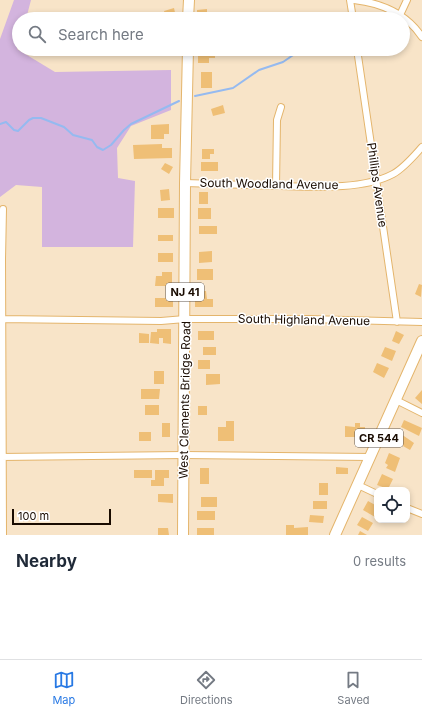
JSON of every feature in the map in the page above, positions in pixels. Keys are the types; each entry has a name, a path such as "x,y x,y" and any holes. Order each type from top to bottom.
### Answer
{"main road":[{"path":"188,12 189,0"},
{"name":"West Clements Bridge Road","path":"183,535 188,56"},
{"name":"CR 544","path":"335,535 422,341"}],"street":[{"path":"350,0 352,12"},
{"path":"354,0 370,2 386,7 395,12"},
{"path":"401,12 407,0"},
{"path":"410,24 422,37"},
{"name":"Phillips Avenue","path":"358,56 398,322"},
{"path":"276,186 277,120 281,107"},
{"name":"South Woodland Avenue","path":"186,182 325,187 377,181 393,174 408,162 422,147"},
{"path":"3,209 1,319 1,457 3,535"},
{"name":"South Highland Avenue","path":"1,319 161,321 185,319 308,319 422,322"},
{"path":"396,400 422,413"},
{"path":"1,457 184,455 300,455 370,457"},
{"path":"358,485 374,493"},
{"path":"410,509 422,514"}],"shaded area":[{"path":"14,0 31,0 28,12 12,12 12,56 29,56 55,72 171,70 171,110 131,126 117,148 118,178 135,181 133,247 42,247 42,187 16,185 0,197 0,39"}],"building":[{"path":"174,8 175,12 164,12"},
{"path":"207,9 207,12 197,12 197,10"},
{"path":"198,56 215,56 215,58 209,58 209,63 198,63"},
{"path":"201,72 212,72 212,88 201,88"},
{"path":"223,105 225,113 213,116 211,109"},
{"path":"169,124 169,134 164,134 164,139 151,139 151,125"},
{"path":"162,144 162,148 172,148 172,158 134,159 133,145"},
{"path":"202,149 214,149 214,154 210,154 210,159 202,159"},
{"path":"201,162 218,162 218,171 201,171"},
{"path":"165,163 173,167 169,174 161,169"},
{"path":"169,189 170,200 161,201 160,190"},
{"path":"199,192 208,192 208,204 199,204"},
{"path":"158,208 174,208 174,218 158,218"},
{"path":"198,208 211,208 211,219 198,219"},
{"path":"199,226 217,226 217,234 199,234"},
{"path":"158,235 173,235 173,241 158,241"},
{"path":"212,251 212,262 199,263 199,252"},
{"path":"158,253 173,253 173,262 158,262"},
{"path":"197,269 213,269 213,280 197,280"},
{"path":"162,272 172,272 172,286 155,286 156,276 162,276"},
{"path":"419,284 422,285 421,297 415,294"},
{"path":"195,291 206,291 207,299 213,299 213,307 195,307"},
{"path":"155,298 173,298 173,307 155,307"},
{"path":"157,329 171,329 171,344 163,343 163,338 159,338 159,344 150,343 151,332 157,332"},
{"path":"198,331 214,331 214,340 198,340"},
{"path":"396,331 404,335 399,344 392,341"},
{"path":"139,333 149,334 149,343 139,343"},
{"path":"203,347 216,347 216,355 203,355"},
{"path":"385,347 396,351 392,361 381,356"},
{"path":"198,360 210,360 210,369 198,369"},
{"path":"377,363 389,368 384,378 373,372"},
{"path":"154,371 164,371 164,384 154,384"},
{"path":"206,374 220,374 220,384 206,385"},
{"path":"141,389 160,389 159,399 141,399"},
{"path":"422,390 422,404 415,398"},
{"path":"145,405 159,405 159,415 145,415"},
{"path":"198,406 207,406 207,415 198,415"},
{"path":"404,420 422,428 419,436 401,427"},
{"path":"226,421 234,421 234,441 218,441 218,427 226,427"},
{"path":"162,423 170,423 170,437 162,437"},
{"path":"355,423 360,423 360,427 365,427 365,437 345,437 345,426 355,427"},
{"path":"139,432 151,432 151,441 139,441"},
{"path":"401,434 414,443 410,450 396,442"},
{"path":"389,453 400,458 395,472 386,468 388,465 385,463"},
{"path":"336,467 348,468 348,474 336,474"},
{"path":"200,468 209,468 209,484 200,484"},
{"path":"134,470 152,470 152,478 134,478"},
{"path":"155,470 169,470 169,478 164,478 164,486 151,486 151,480 155,480"},
{"path":"382,474 393,479 389,487 377,485"},
{"path":"319,483 328,483 328,495 319,495"},
{"path":"158,494 173,494 173,503 158,502"},
{"path":"201,497 217,497 217,507 201,507"},
{"path":"313,501 327,501 327,509 313,509"},
{"path":"368,501 374,504 374,516 363,510"},
{"path":"197,511 215,511 215,520 197,520"},
{"path":"310,515 324,516 323,523 309,522"},
{"path":"362,517 373,523 368,531 357,525"},
{"path":"286,525 294,525 294,528 308,527 308,535 286,535"},
{"path":"158,528 168,528 169,535 158,535"},
{"path":"197,528 214,528 214,535 197,535"},
{"path":"360,531 367,535 358,535"}],"waterway":[{"path":"195,96 233,88 259,70 283,62 292,56"},
{"path":"0,124 6,122 14,130 18,131 29,120 33,118 41,118 64,127 73,135 92,140 97,147 103,150 111,145 131,124 179,101"}]}
